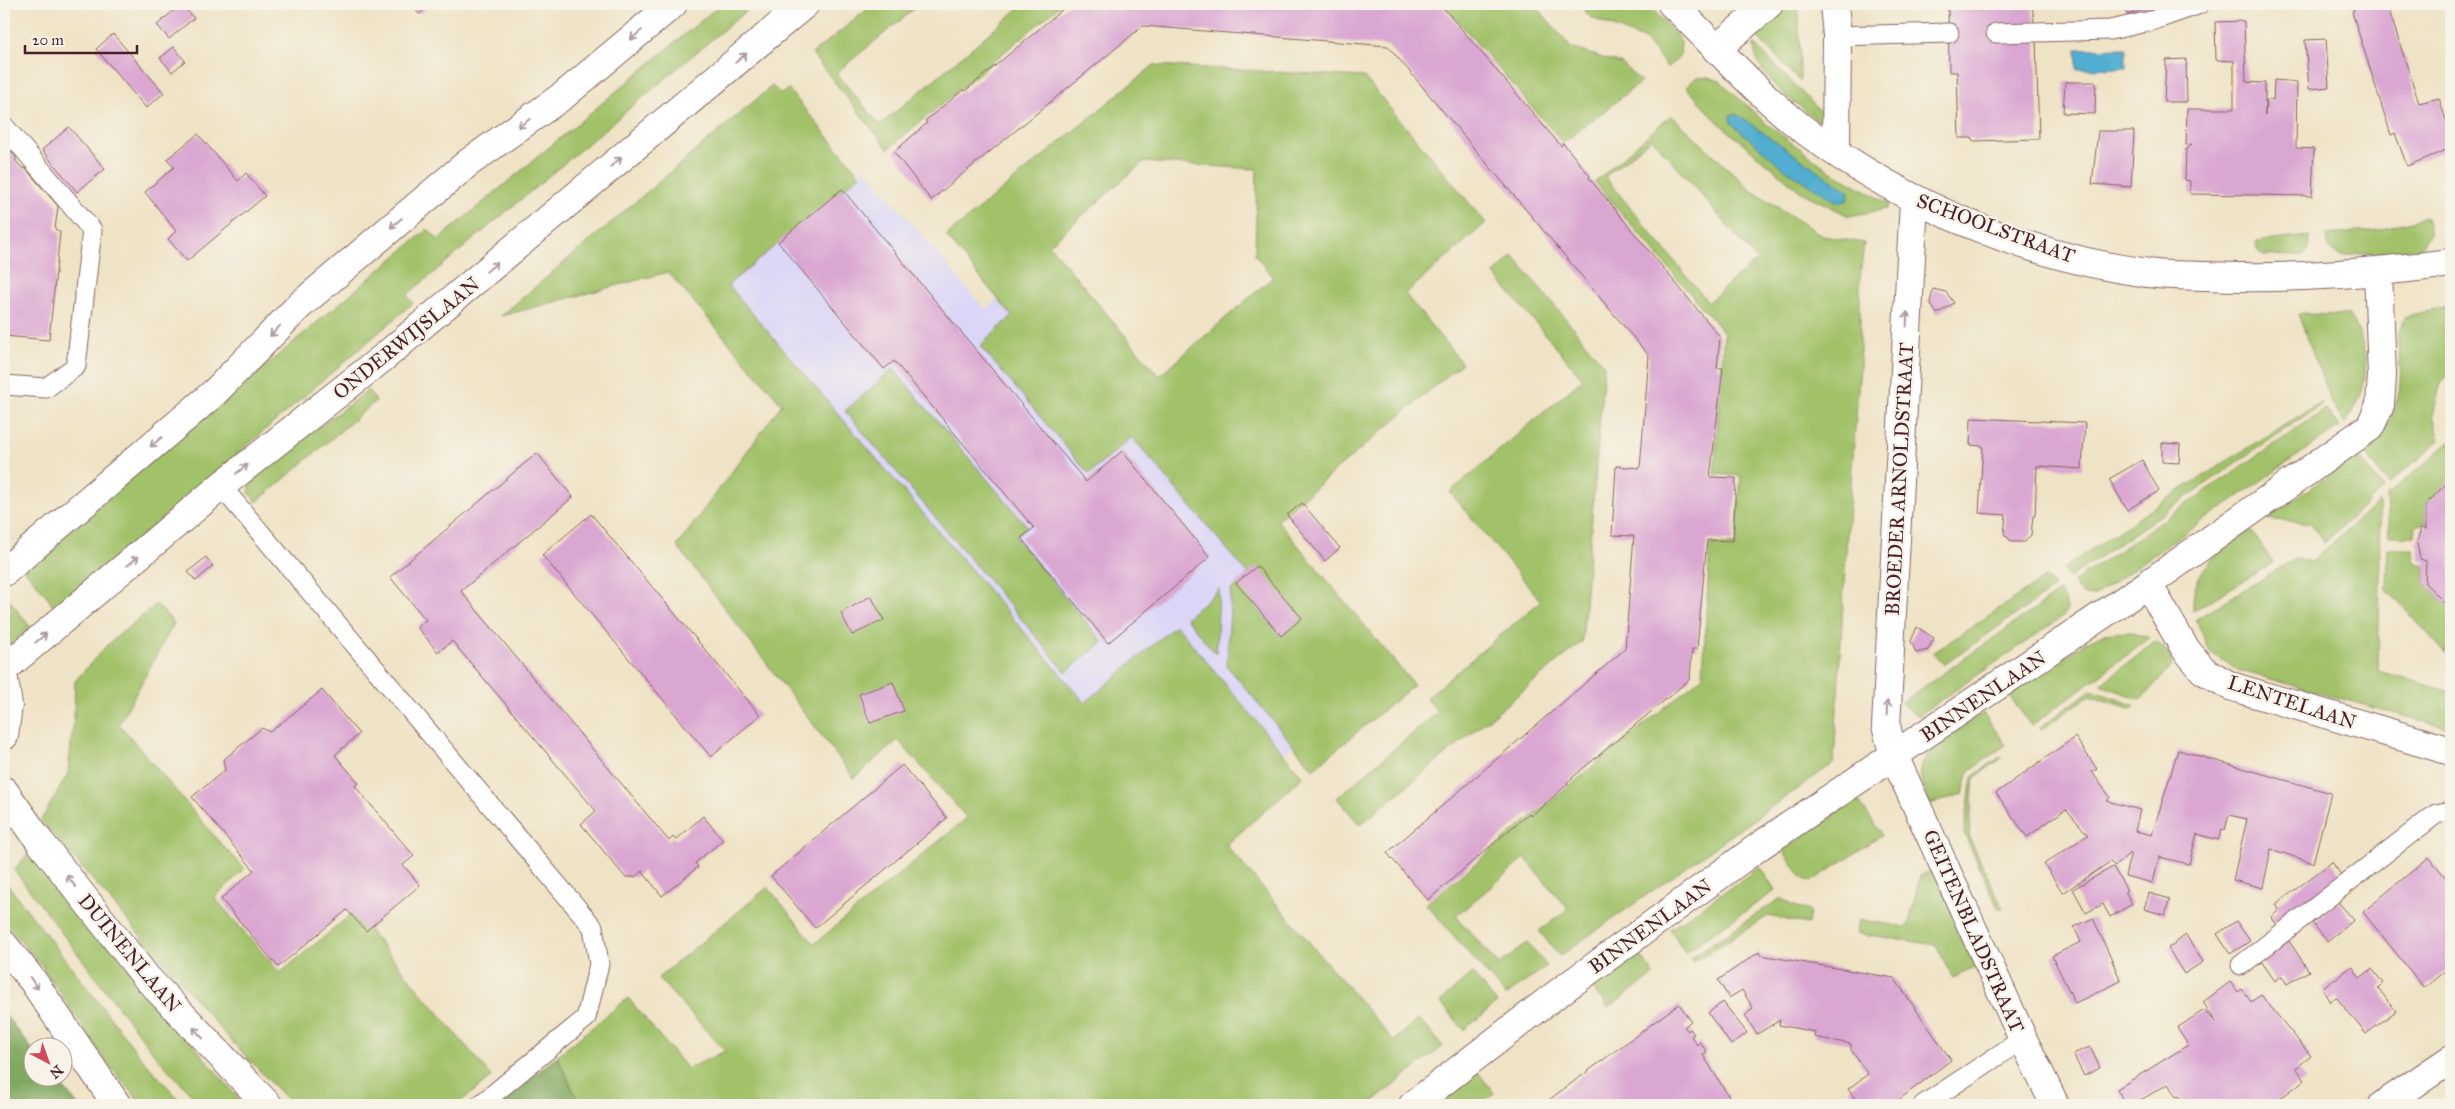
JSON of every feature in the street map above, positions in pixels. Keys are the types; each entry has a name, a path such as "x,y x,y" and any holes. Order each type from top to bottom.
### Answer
{"street":[{"path":"8,562 214,393 300,305 453,175 564,95 673,4"},
{"name":"ONDERWIJSLAAN","path":"4,669 221,486 384,357 805,4"},
{"name":"SCHOOLSTRAAT","path":"1672,4 1774,105 1836,152 1914,201 2054,254 2149,273 2253,278 2378,272"},
{"path":"1716,49 1769,4"},
{"path":"1834,4 1837,36 1836,152"},
{"name":"BROEDER ARNOLDSTRAAT","path":"1894,756 1886,726 1914,201"},
{"path":"2378,272 2451,263"},
{"name":"BINNENLAAN","path":"1413,1105 1470,1058 1760,846 2148,584 2370,427 2380,405 2382,376 2378,272"},
{"name":"LENTELAAN","path":"2148,584 2184,647 2203,670 2230,686 2451,751"},
{"path":"4,680 8,705 4,736"},
{"name":"GEITENBLADSTRAAT","path":"1894,756 2022,1039 2055,1105"},
{"name":"DUINENLAAN","path":"4,791 146,977 268,1105"},
{"path":"4,945 33,981 117,1105"},
{"path":"2383,1105 2451,1059"}],"lane":[{"path":"1996,33 2110,30 2151,21 2200,4"},
{"path":"1837,36 1948,33"},
{"path":"4,126 92,230 76,366 46,388 4,385"},
{"path":"221,486 593,927 600,964 586,1018 480,1105"},
{"path":"2241,965 2436,814 2451,811"},
{"path":"1923,1105 2022,1039"}],"shaded area":[{"path":"865,168 985,310 1035,266 1379,673 1193,831 728,285"}],"green space":[{"path":"721,4 754,4 407,295 413,303 55,610 46,595 24,569 428,229 438,240"},
{"path":"874,4 920,4 836,73 880,125 1024,4 1062,4 888,149 812,54"},
{"path":"1443,4 1535,4 1571,48 1622,64 1641,82 1563,143"},
{"path":"1579,4 1648,4 1681,41 1680,55 1668,68 1645,40 1590,17"},
{"path":"1787,4 1806,4 1799,9 1800,82 1756,35 1761,25"},
{"path":"1754,44 1826,117 1820,122 1778,88 1761,68"},
{"path":"1154,65 1364,77 1486,223 1405,294 1462,363 1277,520 1414,685 1313,769 1227,666 1231,590 1249,575 1132,437 1089,474 980,346 1012,316 946,236","holes":["1143,162 1257,169 1255,255 1273,277 1159,376 1049,245"]},
{"path":"1708,77 1720,81 1768,125 1829,170 1889,204 1886,209 1849,216 1801,192 1720,124 1686,87 1696,78"},
{"path":"772,86 781,94 788,89 860,175 728,285 1085,703 1176,625 1303,777 1226,845 1394,1041 1419,1019 1443,1046 1369,1105 580,1105 557,1056 628,998 687,1069 725,1051 658,978 768,887 814,944 967,818 898,740 854,778 677,546 782,404 668,272 501,316"},
{"path":"1671,115 1752,191 1823,236 1864,243 1860,278 1860,365 1847,533 1834,763 1560,956 1539,931 1568,909 1525,858 1456,916 1499,965 1527,943 1547,966 1506,996 1426,904 1703,676 1710,544 1736,545 1741,476 1714,474 1724,333 1595,182","holes":["1652,138 1757,260 1708,302 1605,177"]},
{"path":"2426,217 2430,234 2420,248 2341,256 2330,248 2327,242 2326,235 2379,230"},
{"path":"2310,236 2309,250 2304,255 2263,256 2257,250 2256,242"},
{"path":"1513,256 1604,365 1582,642 1360,825 1337,798 1438,712 1426,698 1541,601 1450,492 1583,379 1494,274"},
{"path":"2451,305 2451,366 2440,386 2433,415 2440,440 2388,485 2365,451 2379,437 2389,421 2399,393 2399,331 2404,317"},
{"path":"2298,314 2349,315 2362,341 2365,355 2364,383 2354,411 2345,423 2331,402"},
{"path":"893,369 1027,526 1015,537 1103,642 1066,672 845,411"},
{"path":"368,390 376,401 257,502 249,493 251,478"},
{"path":"2321,402 2322,404 2069,578 2062,569 2179,491"},
{"path":"2326,409 2339,427 2095,595 2084,595 2077,589 2073,582"},
{"path":"2451,441 2451,480 2426,504 2426,523 2415,526 2414,536 2389,536 2387,495"},
{"path":"2358,455 2383,489 2324,543 2311,523 2266,519"},
{"path":"2379,502 2378,671 2451,692 2451,729 2238,670 2210,652 2196,619 2296,558 2311,562"},
{"path":"2251,530 2273,563 2193,611 2197,583 2209,562 2228,545"},
{"path":"2388,549 2413,549 2414,562 2425,565 2425,583 2451,609 2451,659 2387,591"},
{"path":"2046,577 2055,587 1944,665 1933,653"},
{"path":"1219,589 1216,654 1186,618"},
{"path":"2059,592 2066,602 2067,610 2062,617 1918,716 1901,703"},
{"path":"4,593 31,628 12,644 4,643"},
{"path":"156,604 174,623 119,724 222,845 245,868 215,898 280,973 354,912 492,1077 456,1105 292,1105 227,1036 41,820 68,774 74,717 75,681 106,646"},
{"path":"2128,632 2150,638 2031,726 2009,695 2086,642 2103,634"},
{"path":"2155,642 2170,654 2172,666 2141,699 2100,685"},
{"path":"2091,690 2134,705 2133,709 2089,696 2041,730 2039,728"},
{"path":"1983,713 2006,745 1969,771 1963,794 1930,804 1921,779 1924,761 1929,753 1946,737"},
{"path":"2001,756 2002,758 1974,778 1969,837 2003,908 1998,908 1964,833 1972,777"},
{"path":"1857,799 1882,835 1811,882 1802,878 1783,851"},
{"path":"30,851 244,1105 201,1105 155,1055 14,870"},
{"path":"1760,867 1775,891 1685,952 1670,929"},
{"path":"1934,869 1976,967 1953,978 1936,945 1856,933 1859,920 1908,927 1920,876"},
{"path":"4,880 143,1060 184,1105 143,1105 107,1063 42,966 4,922"},
{"path":"1781,898 1791,905 1810,911 1808,924 1768,916 1693,962 1690,958"},
{"path":"1638,952 1654,975 1608,1008 1591,986"},
{"path":"1472,973 1497,1003 1464,1030 1440,1002"},
{"path":"4,1013 22,1036 22,1086 62,1086 78,1105 4,1105"},
{"path":"557,1056 580,1105 499,1105"},
{"path":"1478,1072 1494,1093 1478,1105 1437,1105"}],"water":[{"path":"2126,48 2126,68 2077,69 2076,49"},
{"path":"1736,114 1849,192 1848,200 1839,203 1785,169 1731,123 1730,115"}],"building":[{"path":"181,4 194,18 169,39 157,25"},
{"path":"411,4 431,4 419,14"},
{"path":"1069,4 1440,4 1561,146 1563,143 1590,176 1589,178 1720,337 1717,368 1723,368 1710,477 1736,478 1733,541 1707,540 1697,649 1692,649 1690,679 1567,782 1568,784 1531,816 1529,813 1428,900 1387,853 1625,649 1634,536 1612,535 1616,466 1640,468 1649,356 1388,46 1143,26 931,200 894,152 927,123 925,121 963,90 965,91"},
{"path":"1948,4 2032,4 2036,39 2039,139 1973,141 1972,138 1959,138 1957,72 1949,72"},
{"path":"2124,4 2161,4 2127,15"},
{"path":"2352,4 2387,4 2419,103 2439,98 2451,136 2451,148 2407,166 2395,133 2391,135 2352,12 2354,11"},
{"path":"2244,21 2246,82 2265,83 2265,115 2266,100 2273,100 2274,80 2297,82 2296,148 2314,149 2312,196 2190,194 2190,181 2185,180 2186,149 2192,144 2186,145 2187,109 2234,109 2234,61 2216,60 2215,22"},
{"path":"113,34 164,93 146,108 96,49"},
{"path":"2326,39 2329,87 2309,89 2305,40"},
{"path":"174,47 185,61 172,72 160,58"},
{"path":"2186,59 2187,102 2164,102 2166,60"},
{"path":"2065,82 2096,82 2095,114 2063,113"},
{"path":"69,127 105,169 77,192 42,150"},
{"path":"2098,131 2134,131 2131,187 2092,184"},
{"path":"198,134 238,181 246,173 265,196 187,261 168,239 176,231 145,192 174,167 167,159"},
{"path":"4,144 16,157 16,161 22,168 25,168 58,206 55,229 60,232 49,340 4,336"},
{"path":"842,189 1086,482 1122,451 1210,557 1108,643 1021,538 1034,528 894,361 884,369 778,242"},
{"path":"1933,289 1946,292 1954,303 1937,314 1930,303"},
{"path":"1971,418 2085,423 2082,469 2037,466 2035,516 2033,516 2031,535 2025,542 2012,542 2004,534 2006,515 1979,513 1983,446 1970,445"},
{"path":"2162,443 2180,444 2179,463 2162,462"},
{"path":"537,453 573,497 461,591 669,841 673,837 676,840 703,816 723,840 695,863 698,867 662,896 642,871 635,877 625,877 581,824 596,811 452,641 438,652 417,627 426,620 390,577"},
{"path":"2142,460 2159,491 2127,510 2109,479"},
{"path":"2451,479 2451,609 2425,583 2426,561 2420,559 2417,543 2421,528 2426,529 2426,504"},
{"path":"1302,503 1340,548 1325,561 1287,515"},
{"path":"591,514 760,715 711,757 542,555"},
{"path":"206,557 213,566 196,581 188,572"},
{"path":"1257,566 1302,618 1281,636 1236,583"},
{"path":"871,596 884,620 852,635 841,613"},
{"path":"1917,627 1934,638 1928,650 1916,653 1911,641"},
{"path":"893,682 904,711 870,723 859,694"},
{"path":"322,690 359,734 335,755 359,783 355,786 414,856 403,865 420,885 366,931 347,910 278,967 221,899 254,870 192,797 225,770 223,760 262,728 270,732"},
{"path":"2075,737 2097,769 2092,772 2110,797 2107,801 2140,810 2135,831 2152,835 2178,750 2331,793 2313,863 2271,849 2263,888 2233,880 2247,819 2229,815 2225,830 2222,829 2218,840 2197,834 2189,864 2159,857 2153,883 2125,876 2131,852 2115,866 2110,862 2063,893 2044,864 2088,835 2066,809 2027,837 1996,793"},
{"path":"902,765 947,818 815,928 771,876"},
{"path":"2429,857 2451,884 2451,966 2424,988 2363,912"},
{"path":"2332,862 2343,878 2278,926 2271,917 2279,910 2276,904"},
{"path":"2113,867 2127,890 2125,891 2132,904 2110,917 2103,904 2086,913 2073,889"},
{"path":"2149,893 2170,899 2165,915 2144,909"},
{"path":"2338,902 2354,920 2327,941 2312,923"},
{"path":"2093,918 2121,981 2075,1003 2052,956 2081,942 2074,927"},
{"path":"2236,921 2250,941 2230,954 2217,934"},
{"path":"2186,935 2203,962 2184,974 2168,948"},
{"path":"2289,941 2309,971 2287,984 2282,976 2275,981 2261,961"},
{"path":"1759,952 1760,955 1894,978 1951,1060 1892,1105 1860,1105 1848,1089 1868,1074 1851,1050 1851,1044 1814,1037 1815,1032 1779,1025 1780,1020 1757,1034 1745,1016 1753,1008 1742,990 1729,998 1718,980"},
{"path":"2352,966 2360,978 2372,969 2383,983 2378,988 2396,1011 2366,1034 2336,997 2330,1002 2322,989"},
{"path":"2230,982 2238,992 2242,989 2251,1002 2261,995 2311,1056 2296,1068 2305,1080 2271,1105 2185,1105 2179,1096 2176,1097 2168,1084 2132,1105 2126,1105 2117,1089 2188,1045 2177,1028 2204,1010 2216,1022 2203,1002"},
{"path":"1723,1002 1747,1033 1731,1045 1708,1013"},
{"path":"1679,1004 1691,1021 1684,1027 1688,1031 1690,1029 1694,1034 1691,1036 1697,1045 1700,1042 1707,1052 1703,1055 1729,1097 1717,1105 1693,1105 1691,1103 1688,1105 1651,1105 1649,1103 1646,1105 1549,1105 1546,1102"},
{"path":"2090,1047 2100,1068 2084,1076 2073,1054"}]}
